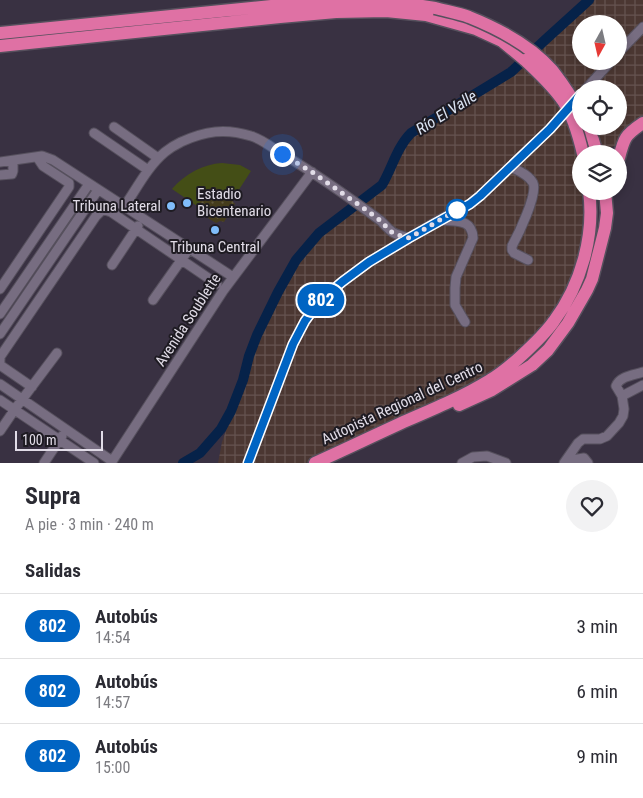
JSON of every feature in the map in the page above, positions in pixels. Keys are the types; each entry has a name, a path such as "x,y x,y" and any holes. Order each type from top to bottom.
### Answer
{"highway":[{"path":"0,33 272,6 336,1 385,0 430,11 467,16 497,29 520,43 552,70 572,99"},
{"path":"0,46 280,16 336,12 430,11 476,28 502,42 526,60 565,103 580,145"},
{"path":"622,145 628,134 643,123"},
{"name":"Autopista Regional del Centro","path":"314,463 492,380 536,342 559,314 581,268 588,236 589,200"},
{"name":"Autopista Regional del Centro","path":"335,463 492,390 532,365 548,350 568,323 592,279 606,228 606,200"},
{"path":"592,279 599,272 612,229 614,200"}],"street":[{"path":"628,43 643,27"},
{"path":"594,80 603,70"},
{"path":"248,463 293,344 305,321 319,302 369,262 439,220 470,204 550,129 572,104"},
{"path":"114,128 158,158"},
{"path":"124,207 148,170 166,150 194,136 218,131 235,132 253,136 349,197 381,221 390,231 409,238"},
{"path":"94,133 148,170"},
{"path":"0,162 42,156 53,160 233,277"},
{"path":"0,289 69,187 69,183 43,166 37,157"},
{"path":"0,175 12,174 13,160"},
{"path":"511,167 527,176 534,184 534,192 524,222 512,246 514,253 528,260"},
{"name":"Avenida Soublette","path":"112,462 233,277 312,172"},
{"path":"0,314 89,184"},
{"path":"0,334 98,190"},
{"path":"32,387 0,365 0,357 101,211 111,212 217,284"},
{"path":"112,265 143,219"},
{"path":"439,220 465,223 471,227 473,232 474,238 456,277 454,288 455,305 465,322"},
{"path":"153,300 189,248"},
{"path":"0,431 57,353"},
{"path":"565,462 578,442 583,439 600,439 607,436 619,423 624,409 622,396 616,386 617,382 620,379 643,372"},
{"path":"0,384 112,462"},
{"path":"622,396 643,386"},
{"path":"0,400 94,463"},
{"path":"44,463 67,430"},
{"path":"462,463 473,457 487,456 506,463"},
{"path":"565,462 584,458 588,463"}],"shaded area":[{"path":"595,0 643,0 643,125 617,145 572,145 572,200 582,200 582,238 571,282 550,322 499,372 411,416 306,463 218,463 222,442 238,397 251,347 283,279 300,255 315,240 382,183 397,147 401,142 510,73 572,20 572,70 628,70 628,15 578,15"}],"sand":[{"path":"215,187 233,199 235,204 224,222 216,223 198,212 197,206 209,188"}],"green space":[{"path":"222,163 240,165 251,171 233,199 215,187 210,188 197,206 172,189 195,171 208,165"}],"waterway":[{"name":"Río El Valle","path":"183,463 200,453 221,429 231,411 243,380 257,335 278,292 296,260 319,233 382,185 398,151 411,133 511,72 589,0"}],"bus line":[{"name":"802","path":"248,463 293,344 305,321 319,302 369,262 439,220 470,204 501,178 572,104"}],"place":[{"name":"Estadio Bicentenario","path":"187,203"},
{"name":"Tribuna Lateral","path":"171,206"},
{"name":"Tribuna Central","path":"215,230"}],"route":[{"path":"282,154 312,172 362,207 395,234 409,238 457,210"}]}
